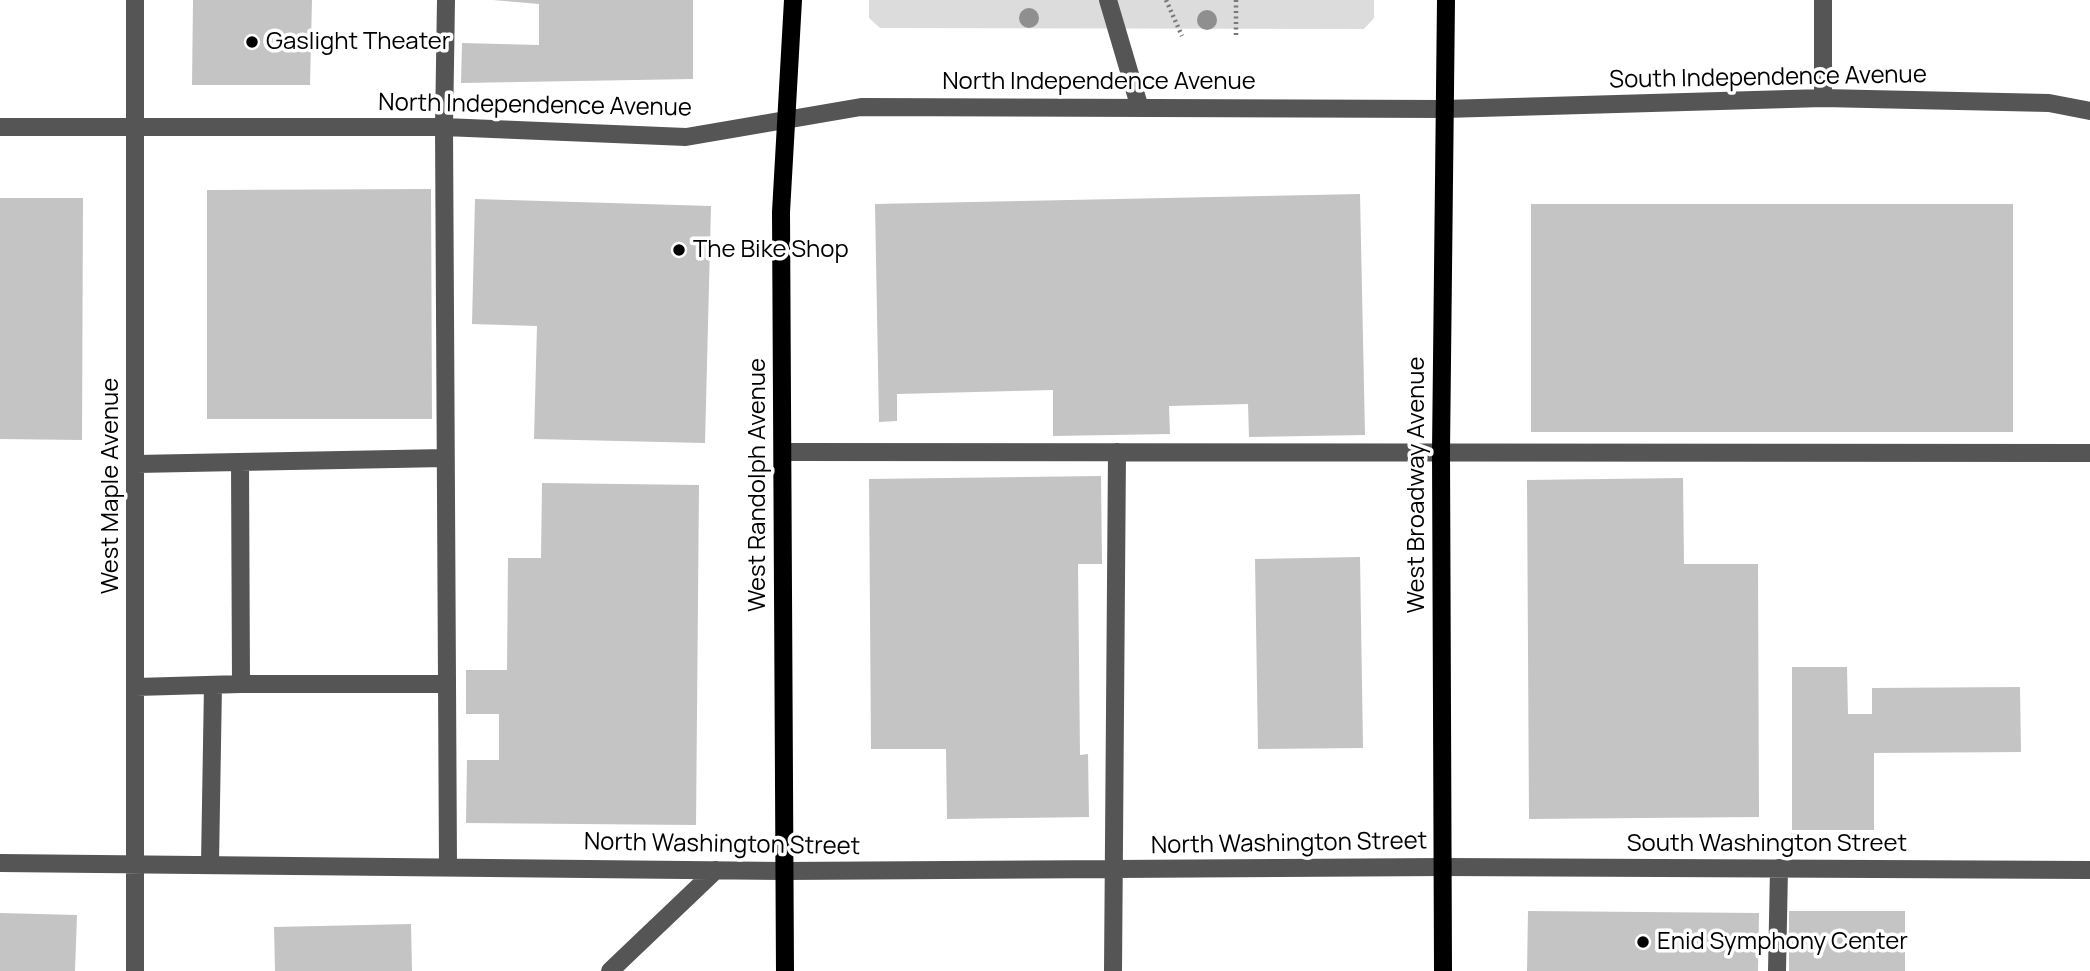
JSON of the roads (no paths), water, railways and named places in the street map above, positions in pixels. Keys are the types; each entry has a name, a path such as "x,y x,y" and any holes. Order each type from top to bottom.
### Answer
{"main road":[{"name":"West Randolph Avenue","path":"785,971 781,212 793,0"},
{"name":"West Broadway Avenue","path":"1443,971 1441,452 1446,0"}],"street":[{"name":"West Maple Avenue","path":"135,0 135,971"},
{"path":"446,0 444,127 448,866"},
{"path":"1108,0 1139,105"},
{"path":"1823,0 1823,98"},
{"name":"South Independence Avenue","path":"1445,109 1823,98 2049,103 2090,111"},
{"name":"North Independence Avenue","path":"0,127 444,127 686,136 861,107 1139,105 1445,109"},
{"path":"783,452 2090,453"},
{"path":"1113,971 1118,452"},
{"path":"136,464 445,458"},
{"path":"240,462 241,684"},
{"path":"136,687 447,684"},
{"path":"210,863 213,685"},
{"name":"North Washington Street","path":"0,863 210,863 783,871 1444,867"},
{"name":"South Washington Street","path":"1444,867 2090,870"},
{"path":"1777,971 1779,869"},
{"path":"610,971 716,870"}],"place":[{"name":"Gaslight Theater","path":"252,42"},
{"name":"The Bike Shop","path":"679,250"},
{"name":"Enid Symphony Center","path":"1643,942"}]}
